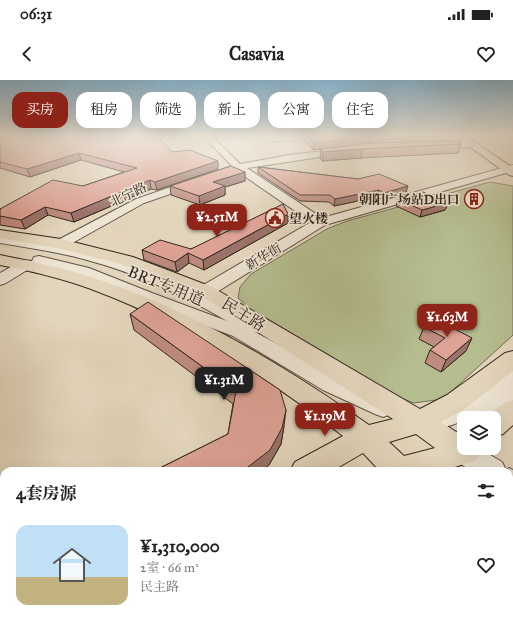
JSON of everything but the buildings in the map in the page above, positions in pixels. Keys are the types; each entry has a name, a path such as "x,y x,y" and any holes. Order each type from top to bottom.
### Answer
{"main road":[{"path":"501,161 512,169"},
{"name":"民主路","path":"0,234 127,260 206,291 419,422 457,438"},
{"path":"0,260 27,264 106,288 193,326 282,379 365,438 395,467"},
{"path":"312,467 365,438 419,422 456,402 513,359"},
{"path":"501,420 513,410"},
{"path":"408,467 457,446"}],"street":[{"path":"232,161 238,167 320,222"},
{"name":"北宁路","path":"56,246 140,201 238,167 272,161"},
{"name":"新华街","path":"206,291 320,222 512,169"},
{"name":"BRT专用道","path":"0,239 56,246 152,276 216,306 357,390 419,422"},
{"name":"BRT专用道","path":"0,246 56,246"},
{"name":"BRT专用道","path":"0,250 46,253 86,260 181,296 224,319 240,332"},
{"name":"BRT专用道","path":"0,253 45,261 84,271 146,297 240,332 331,384 372,404 419,422"},
{"path":"0,280 27,264"},
{"path":"419,422 449,417 477,403 513,374"},
{"path":"490,411 513,393"},
{"path":"478,455 489,467"}],"green space":[{"path":"490,182 513,186 513,335 443,399 414,403 383,391 264,321 238,298 240,287 251,274 327,229 347,221"}],"place":[{"name":"朝阳广场站D出口","path":"474,199"},
{"name":"望火楼","path":"275,218"}]}
